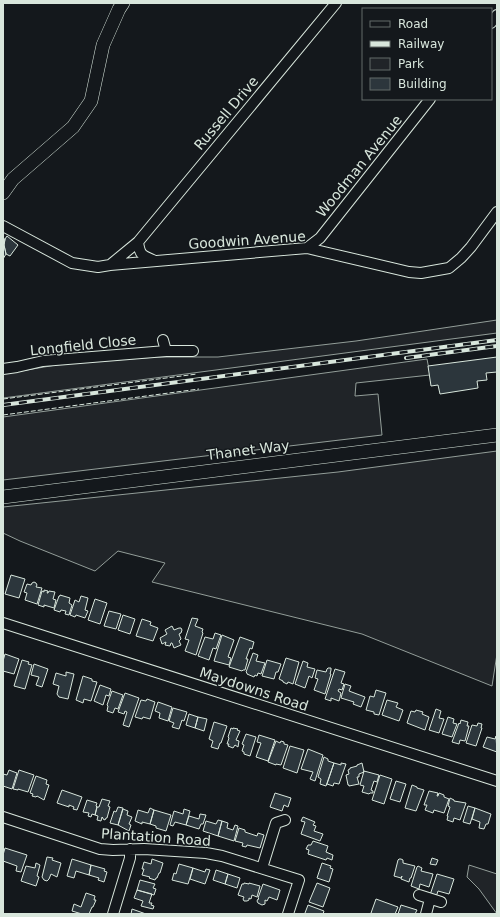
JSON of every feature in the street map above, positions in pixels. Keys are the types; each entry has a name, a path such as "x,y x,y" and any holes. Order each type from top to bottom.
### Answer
{"main road":[{"path":"3,193 13,179 73,127 91,101 103,45 123,3"},
{"name":"Thanet Way","path":"3,497 497,435"}],"street":[{"name":"Russell Drive","path":"110,265 138,242 336,3"},
{"name":"Woodman Avenue","path":"307,248 320,238 429,100"},
{"name":"Goodwin Avenue","path":"3,226 72,263 98,268 110,265 307,248 409,272 421,273 449,268 471,247 497,212"},
{"path":"138,242 139,250 142,255 155,261"},
{"path":"163,340 166,351"},
{"name":"Longfield Close","path":"3,370 43,361 166,351 193,351"},
{"name":"Maydowns Road","path":"3,623 497,781"},
{"name":"Plantation Road","path":"3,817 100,849 144,849 206,853 222,856 299,880 288,914"},
{"path":"262,868 276,823 285,820"},
{"path":"113,914 130,858 130,849"},
{"path":"419,895 441,902"},
{"path":"426,914 430,899"}],"green space":[{"path":"497,320 497,333 3,398 3,374 62,364 157,357 218,357 356,341"},
{"path":"427,359 430,375 356,383 355,396 378,394 382,435 3,480 3,417"},
{"path":"497,451 497,654 492,686 362,634 152,582 165,563 118,551 95,571 3,533 3,507 338,472"},
{"path":"469,865 497,874 497,914 479,889 467,877"}],"building":[{"path":"7,236 18,245 10,256 6,254 4,245"},
{"path":"3,239 5,239 4,245 6,254 3,259"},
{"path":"497,357 497,372 486,373 487,380 477,381 478,388 440,394 438,385 431,386 428,366"},
{"path":"11,575 25,579 19,598 5,594"},
{"path":"34,582 37,585 36,587 42,588 37,604 25,600 27,593 24,592 27,584 31,585"},
{"path":"44,590 48,591 47,593 49,591 55,592 53,599 56,600 54,608 38,605 42,591 44,592"},
{"path":"60,595 70,598 69,603 72,605 69,615 65,614 66,611 61,610 60,612 54,610"},
{"path":"81,596 88,598 85,610 88,611 85,618 70,615 75,600 79,602"},
{"path":"95,599 107,603 100,624 88,620"},
{"path":"109,611 121,614 116,629 104,626"},
{"path":"123,615 135,619 130,634 118,630"},
{"path":"192,618 198,619 195,626 203,629 196,655 185,651 189,640 185,639"},
{"path":"142,619 151,622 150,625 158,628 153,641 136,636"},
{"path":"172,626 174,630 181,628 182,630 179,634 181,639 179,641 181,645 174,648 172,643 170,646 165,645 166,642 162,644 160,638 167,634 165,630"},
{"path":"215,633 221,635 216,649 213,648 209,660 198,656 205,637 213,639"},
{"path":"222,635 234,640 228,657 231,658 229,665 214,661"},
{"path":"240,637 254,642 246,659 248,659 245,670 242,671 229,667"},
{"path":"253,653 258,655 256,661 265,663 261,674 258,673 257,676 255,675 254,677 246,672"},
{"path":"5,654 19,659 14,674 3,671"},
{"path":"286,658 299,662 293,684 288,682 287,684 279,679"},
{"path":"22,660 29,662 28,664 32,665 25,689 14,686"},
{"path":"267,660 281,664 274,679 262,676"},
{"path":"303,661 308,663 307,667 315,669 312,678 309,676 305,688 295,684"},
{"path":"34,664 48,669 42,687 36,685 39,677 31,675"},
{"path":"328,668 331,668 331,674 325,694 314,690 318,679 315,678 317,670 326,672"},
{"path":"335,669 345,672 341,683 344,684 342,690 339,689 338,691 341,693 339,701 331,698 331,701 325,699"},
{"path":"66,672 74,674 68,699 59,697 57,694 59,686 53,684 56,673 66,676"},
{"path":"83,676 97,682 91,701 84,699 83,703 76,700"},
{"path":"345,684 351,686 349,691 365,697 361,707 353,704 354,702 341,698"},
{"path":"100,685 111,689 109,696 106,695 103,705 94,701"},
{"path":"376,690 386,693 379,715 366,710 370,696 374,697"},
{"path":"112,691 123,695 118,709 115,708 113,713 107,711 107,705"},
{"path":"125,693 139,698 129,727 123,725 127,712 125,711 124,714 118,712"},
{"path":"147,699 155,702 150,719 135,717 141,700 146,701"},
{"path":"387,700 398,703 396,707 403,710 399,721 382,715"},
{"path":"158,702 172,707 168,721 159,718 160,713 155,711"},
{"path":"173,708 187,712 179,729 172,727 174,723 169,721"},
{"path":"436,709 441,711 439,718 444,719 439,733 429,730"},
{"path":"416,710 423,712 422,714 429,717 425,730 407,723 411,711 415,712"},
{"path":"189,714 198,717 195,728 186,725"},
{"path":"198,717 207,719 204,731 195,728"},
{"path":"448,717 454,719 453,723 457,724 452,737 442,734"},
{"path":"461,720 468,722 467,726 469,726 465,741 460,740 459,744 452,742"},
{"path":"214,722 227,726 218,749 211,747 213,741 209,739"},
{"path":"478,723 482,724 482,728 476,746 466,743 472,725 477,726"},
{"path":"231,728 238,729 237,730 240,731 236,740 239,741 238,747 235,745 233,748 227,744"},
{"path":"246,734 256,737 250,756 244,754 242,751 244,745 242,744"},
{"path":"259,735 275,740 268,761 256,757 261,743 257,742"},
{"path":"496,736 497,752 483,747 487,737 495,739"},
{"path":"276,741 280,743 281,741 284,742 284,744 288,745 281,765 268,762"},
{"path":"290,746 304,750 297,773 283,768"},
{"path":"308,749 323,755 315,781 310,779 313,772 301,769"},
{"path":"324,757 328,759 328,761 334,763 326,786 320,784 321,779 318,777"},
{"path":"334,763 341,765 341,763 346,764 339,784 334,783 333,786 327,784"},
{"path":"362,763 364,772 359,774 359,777 357,777 359,784 349,786 346,775 349,774 348,770"},
{"path":"9,770 17,773 12,789 3,786 3,774 7,775"},
{"path":"19,770 34,775 28,792 13,789"},
{"path":"364,771 379,775 377,782 374,781 371,790 373,793 369,794 362,792 364,786 360,785"},
{"path":"380,775 392,779 384,804 372,800"},
{"path":"36,776 47,780 46,784 49,785 44,800 37,796 32,796 33,794 30,793"},
{"path":"396,781 406,784 400,802 390,799"},
{"path":"412,785 424,790 416,811 405,808"},
{"path":"62,790 82,797 77,810 73,809 74,807 69,805 69,807 57,803"},
{"path":"429,791 438,793 437,796 439,793 444,795 444,797 449,799 444,813 434,810 433,813 425,810 427,805 424,805"},
{"path":"275,793 291,798 288,807 284,805 282,811 270,807"},
{"path":"450,798 454,801 466,803 460,820 454,818 453,822 447,820 450,807 448,806"},
{"path":"102,799 110,801 108,806 110,807 107,818 105,820 102,817 101,821 97,820 98,816 95,815 97,807 99,807"},
{"path":"87,800 97,803 95,815 92,814 91,817 88,816 89,813 83,812"},
{"path":"468,806 475,808 470,824 463,822"},
{"path":"118,807 123,808 118,825 110,823 114,811 116,812"},
{"path":"150,808 154,810 150,824 142,822 142,824 135,821 138,810 148,813"},
{"path":"475,808 491,814 488,824 486,824 484,829 479,828 480,822 472,819"},
{"path":"123,809 128,811 127,815 132,817 129,824 131,825 129,831 118,825"},
{"path":"184,809 190,811 186,825 175,822 173,826 170,825 174,811 183,814"},
{"path":"154,810 171,815 166,831 156,828 156,826 150,824"},
{"path":"200,814 206,815 203,824 201,824 199,829 186,825 189,816 199,819"},
{"path":"303,817 315,822 313,825 316,826 314,831 323,834 320,841 301,834 305,822 301,821"},
{"path":"218,820 222,821 218,836 203,831 206,821 216,824"},
{"path":"222,821 228,823 227,828 233,830 235,825 238,826 234,841 218,836"},
{"path":"239,828 245,830 245,832 257,836 258,833 264,835 260,848 247,845 246,847 242,846 243,843 235,841"},
{"path":"313,841 328,846 326,852 333,855 332,860 327,858 326,860 308,854 309,850 306,849"},
{"path":"5,848 27,855 21,872 16,871 17,866 3,861"},
{"path":"47,857 53,858 52,860 61,863 57,877 51,874 47,881 42,877"},
{"path":"432,858 438,860 436,865 430,864"},
{"path":"72,859 91,865 89,875 76,871 74,878 67,876"},
{"path":"152,859 163,863 160,873 155,880 142,875 144,862 151,864"},
{"path":"399,859 403,860 403,863 415,866 409,882 401,879 402,876 401,878 394,876"},
{"path":"36,863 40,865 37,876 39,877 36,886 21,881 26,866 35,868"},
{"path":"322,863 331,866 330,868 333,869 329,882 317,878"},
{"path":"179,864 193,868 188,884 172,880 174,873 176,874"},
{"path":"91,865 105,869 104,871 107,872 104,882 98,880 99,878 89,875"},
{"path":"418,866 422,868 421,871 433,874 429,887 420,884 419,889 411,886"},
{"path":"193,868 205,872 206,869 210,870 205,884 190,879"},
{"path":"216,870 228,874 225,884 213,880"},
{"path":"228,874 240,878 237,888 225,884"},
{"path":"437,874 454,879 449,894 438,891 436,897 430,895"},
{"path":"140,880 155,884 153,888 156,889 154,895 137,890"},
{"path":"244,883 260,886 257,897 252,895 251,899 249,898 249,900 244,901 244,897 238,895 242,884"},
{"path":"317,883 330,888 323,907 309,902"},
{"path":"263,884 280,890 277,900 269,897 267,901 265,900 265,904 262,905 258,903 257,901 259,899 258,898"},
{"path":"137,890 152,894 149,903 152,903 151,905 154,906 153,909 141,906 143,901 134,898"},
{"path":"86,893 95,896 94,900 96,900 89,914 82,914 72,911 74,904 81,907"},
{"path":"376,899 398,907 395,914 371,913"},
{"path":"308,905 324,911 323,914 306,914"},
{"path":"401,905 417,910 415,914 398,914"},
{"path":"132,909 146,914 131,914"}],"railway":[{"path":"3,405 497,340"},
{"path":"406,358 497,346"}],"fence":[{"path":"3,399 197,374"},
{"path":"3,415 199,389"}]}
